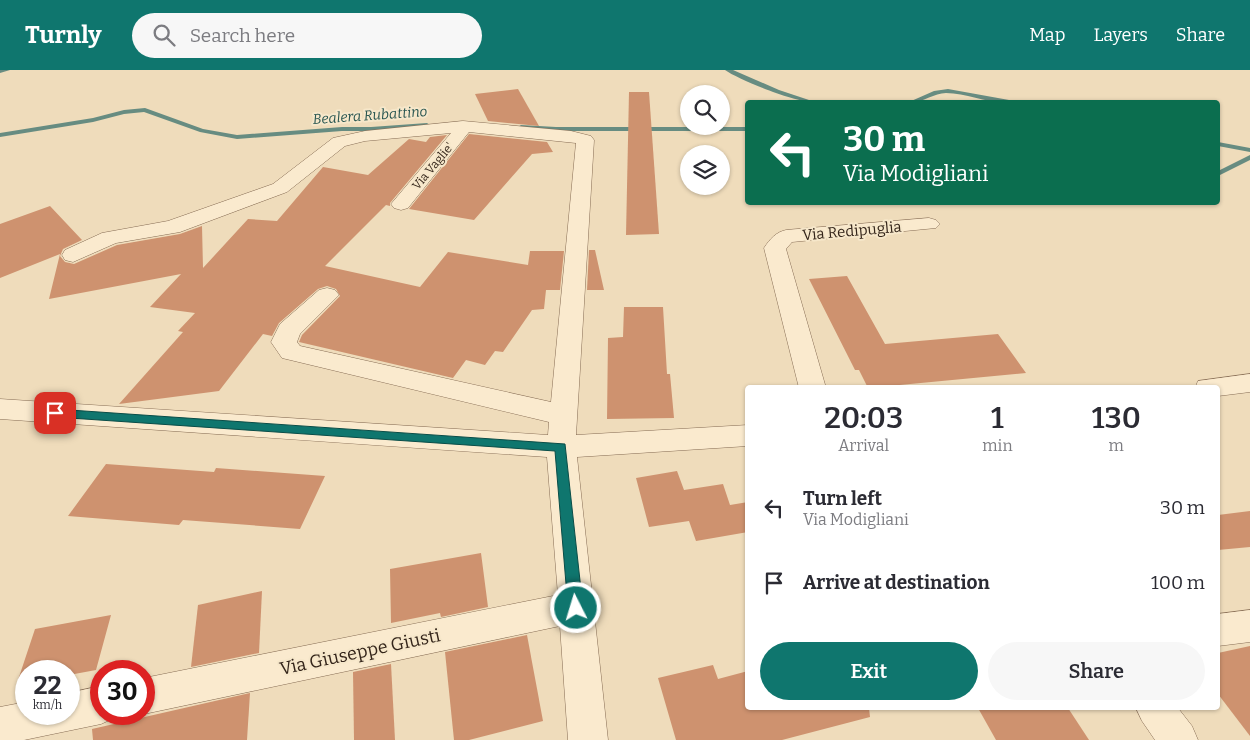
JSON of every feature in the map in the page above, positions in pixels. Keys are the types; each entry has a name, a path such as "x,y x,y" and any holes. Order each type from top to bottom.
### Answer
{"street":[{"name":"Via Vaglie'","path":"401,204 459,135 463,126"},
{"path":"73,255 110,238 172,227 280,188 339,142 365,136 463,126 571,136 585,140 562,431 588,740"},
{"name":"Via Redipuglia","path":"812,385 775,248 786,236 929,224"},
{"path":"326,295 290,330 284,342 291,352 562,431"},
{"path":"1220,387 1250,383"},
{"path":"0,409 562,431 745,435"},
{"name":"Via Giuseppe Giusti","path":"155,694 576,608"},
{"path":"1220,630 1250,626"},
{"path":"1156,710 1178,740"},
{"path":"0,726 15,723"}],"building":[{"path":"518,89 539,126 488,121 475,94"},
{"path":"629,92 649,92 659,234 626,235"},
{"path":"469,134 547,142 553,152 532,154 474,220 409,209"},
{"path":"447,135 390,203 390,206 386,205 325,266 420,287 448,252 528,265 530,251 564,251 560,290 546,290 544,309 532,310 503,352 495,351 485,365 466,360 453,378 299,342 302,335 340,296 336,289 327,286 318,289 279,323 272,336 263,334 219,391 119,404 183,332 178,331 195,313 150,307 181,274 49,299 60,254 0,278 0,224 50,206 82,240 63,249 60,256 65,262 74,264 117,245 180,234 202,226 203,268 248,219 277,221 323,167 368,175 409,139 426,142 430,137"},
{"path":"589,250 595,250 604,290 587,290"},
{"path":"847,276 885,344 998,334 1026,373 900,385 866,385 859,370 855,370 809,279"},
{"path":"624,307 663,307 667,374 670,374 674,418 607,419 608,338 623,337"},
{"path":"106,464 214,472 216,468 325,476 300,529 183,520 179,525 68,516"},
{"path":"677,471 684,490 723,484 730,505 745,502 745,533 696,541 689,521 649,527 636,478"},
{"path":"1250,511 1250,547 1220,550 1220,515"},
{"path":"481,553 488,607 441,617 440,613 391,623 390,569"},
{"path":"262,591 259,653 191,667 198,605"},
{"path":"111,615 99,660 90,660 90,671 80,673 80,660 25,660 35,629"},
{"path":"527,635 543,721 469,740 454,740 445,652"},
{"path":"1250,646 1250,736 1220,697 1220,653"},
{"path":"391,664 395,740 354,740 353,672"},
{"path":"713,665 718,679 745,672 745,710 869,710 870,717 782,740 676,740 658,678"},
{"path":"250,693 247,740 93,740 92,729 110,725 155,725 155,715"},
{"path":"979,710 1069,710 1089,740 996,740"}],"waterway":[{"path":"0,71 7,70"},
{"path":"728,70 777,91 806,100"},
{"path":"917,100 936,92 948,91 998,100"},
{"name":"Bealera Rubattino","path":"0,135 93,120 124,112 145,110 202,131 237,137 427,125"},
{"name":"Bealera Rubattino","path":"521,127 556,129 745,129"},
{"path":"1220,144 1250,150"},
{"name":"Bealera Rubattino","path":"1220,173 1250,157"}],"route":[{"path":"55,413 561,447 576,608"}]}
